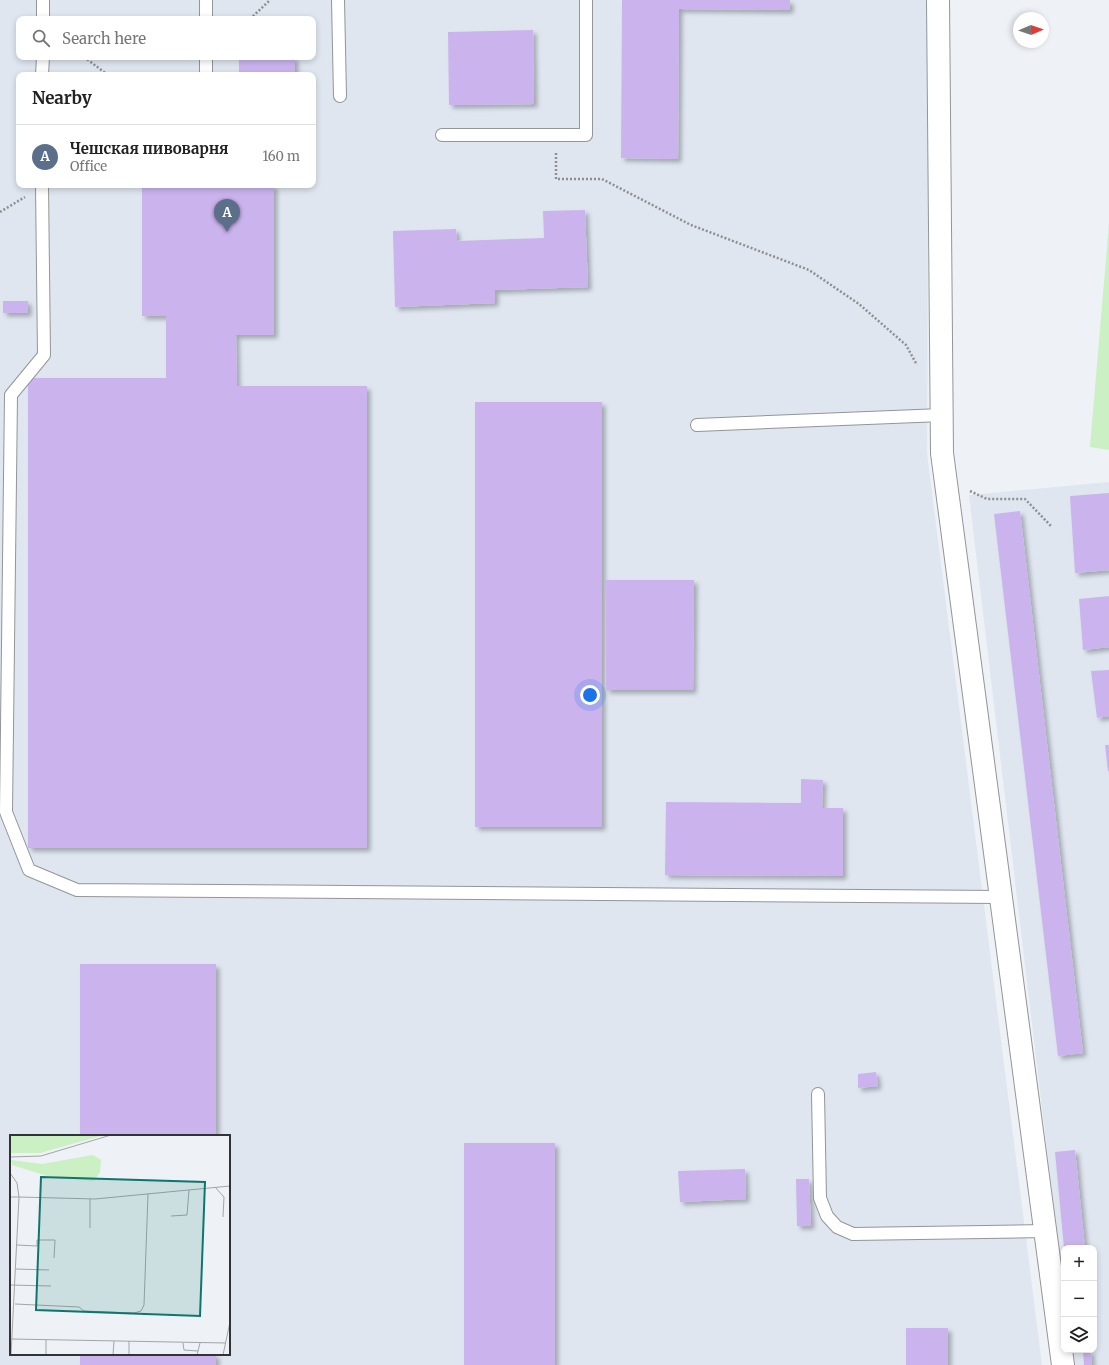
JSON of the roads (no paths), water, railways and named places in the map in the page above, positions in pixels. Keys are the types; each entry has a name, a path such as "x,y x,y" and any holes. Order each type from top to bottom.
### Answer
{"street":[{"path":"938,0 942,453 1063,1365"}],"lane":[{"path":"43,0 43,16"},
{"path":"206,0 206,16"},
{"path":"338,0 340,96"},
{"path":"442,135 586,135 586,0"},
{"path":"42,72 43,60"},
{"path":"206,60 206,72"},
{"path":"42,188 44,355 11,395 6,812 29,870 77,890 1001,897"},
{"path":"697,425 942,415"},
{"path":"818,1094 820,1198 827,1216 837,1227 853,1234 1045,1231"}],"place":[{"name":"Чешская пивоварня","path":"227,232"}]}
